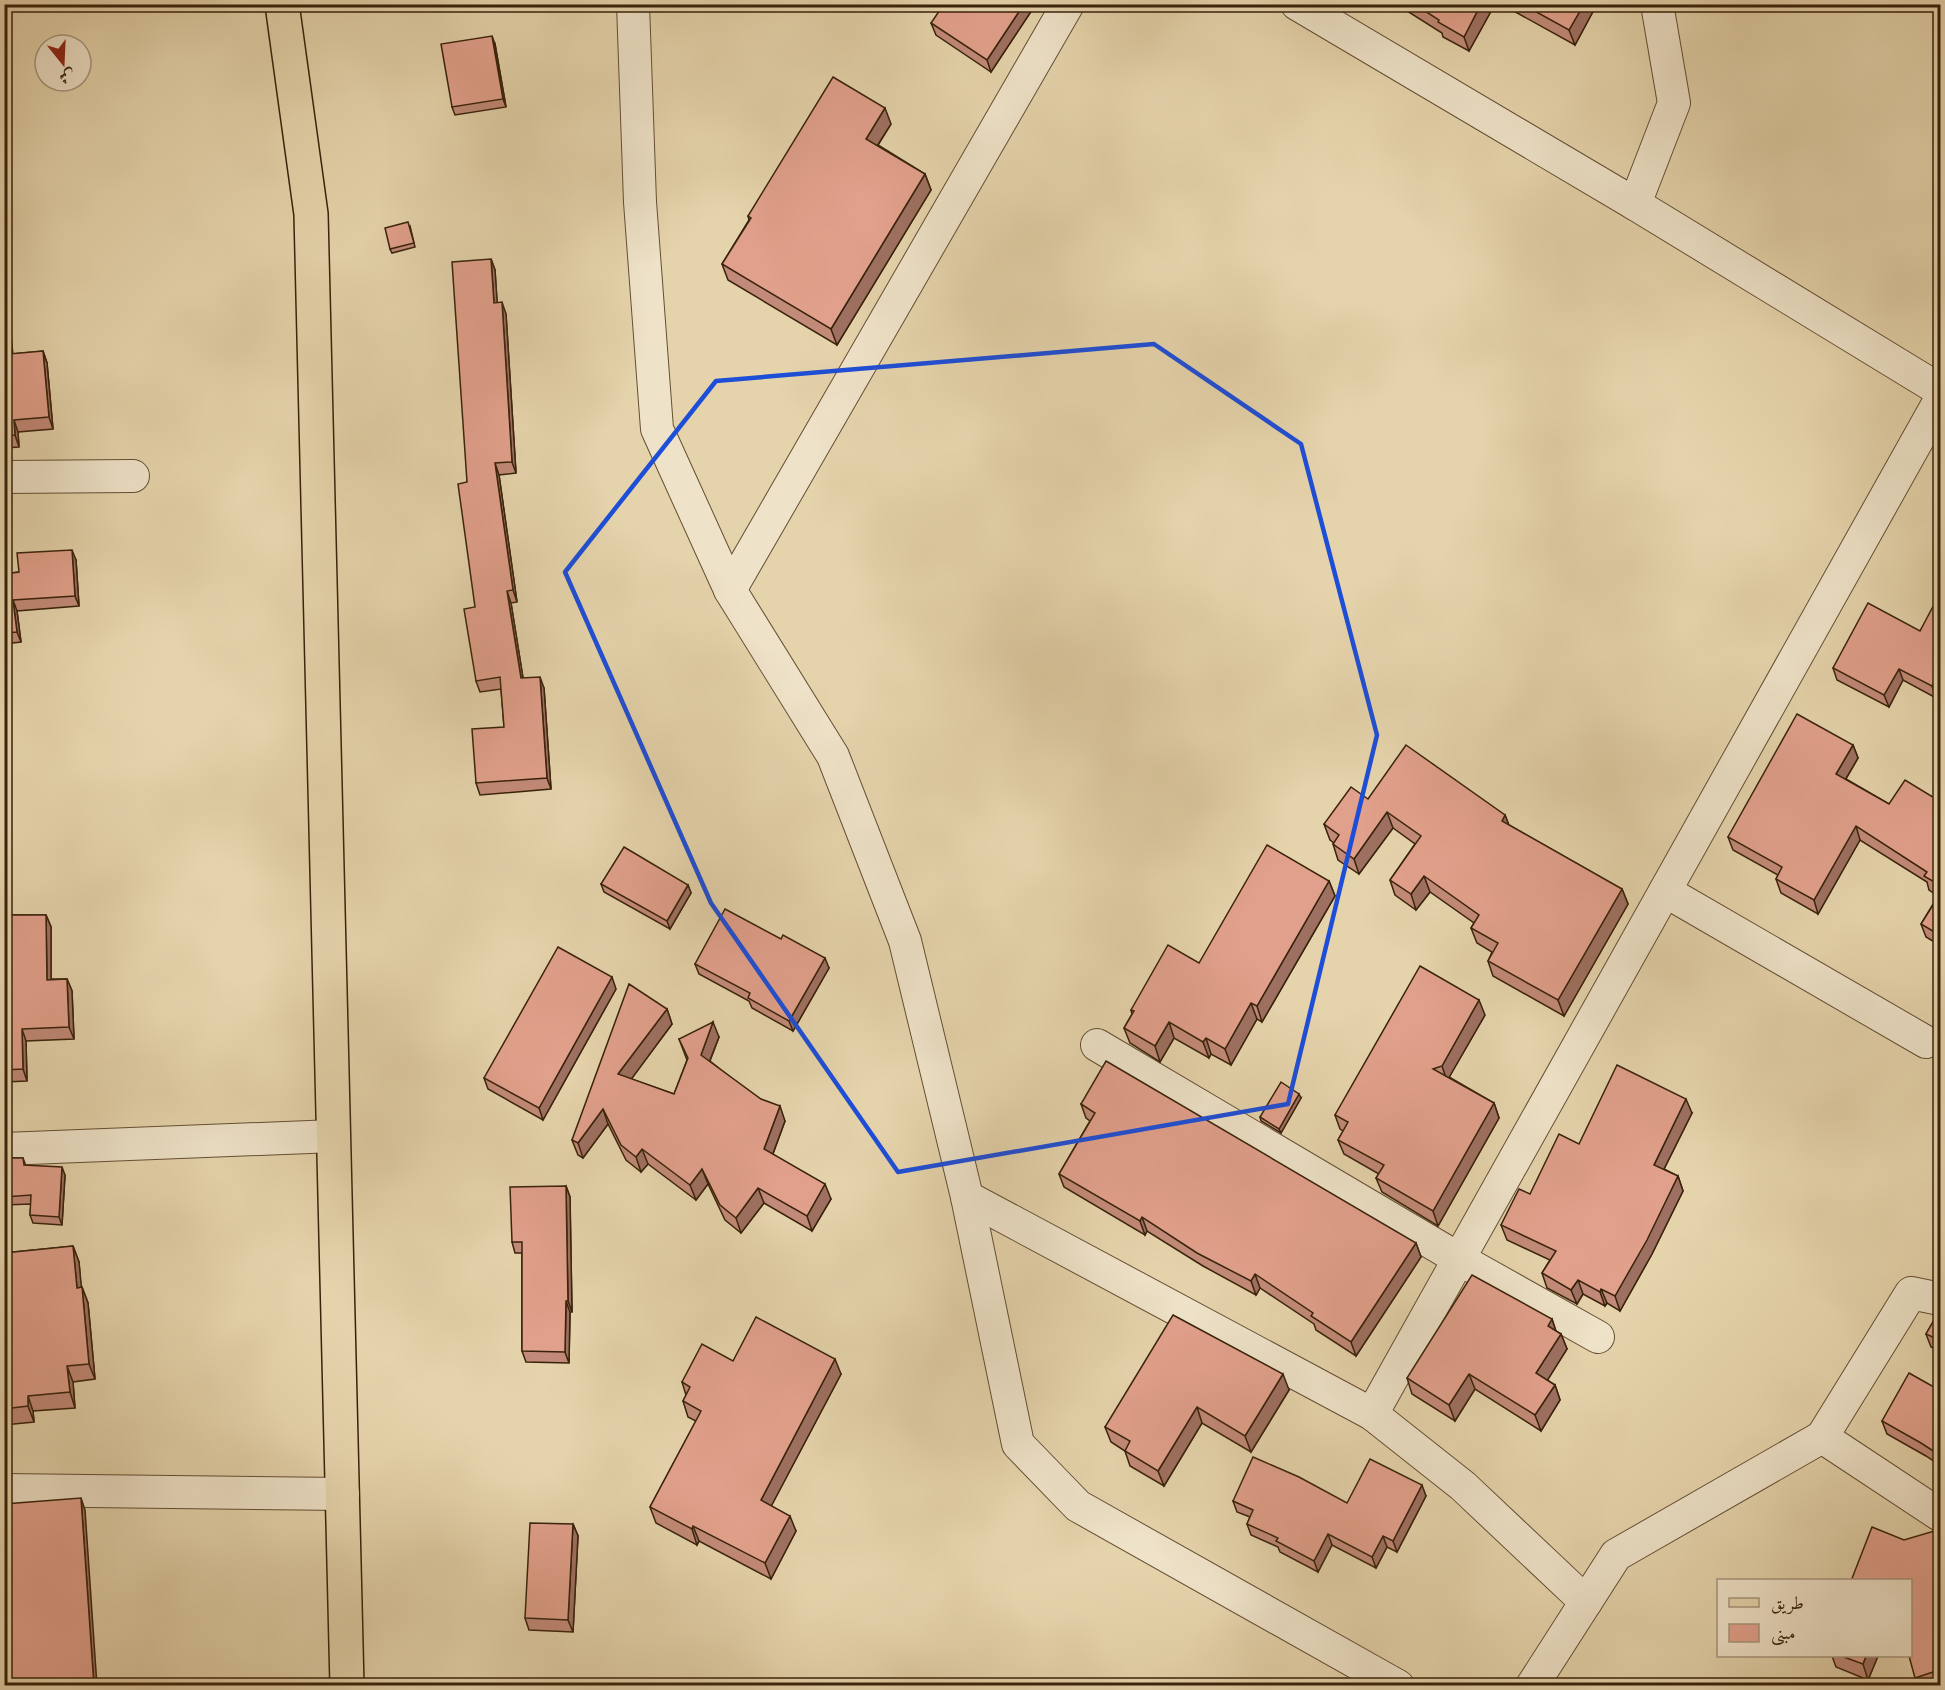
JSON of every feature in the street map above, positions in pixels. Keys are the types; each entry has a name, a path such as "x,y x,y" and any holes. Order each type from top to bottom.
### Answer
{"main road":[{"path":"282,4 311,214 347,1686"}],"street":[{"path":"633,4 640,202 657,429 730,590 833,756 905,940 967,1197 1018,1444 1078,1506 1398,1686"},
{"path":"730,590 1068,4"},
{"path":"1297,4 1635,204 1941,390"},
{"path":"1635,204 1674,103 1657,4"},
{"path":"1372,1414 1941,400"},
{"path":"4,477 133,476"},
{"path":"1665,891 1926,1042"},
{"path":"1097,1045 1459,1259 1598,1337"},
{"path":"4,1149 334,1136"},
{"path":"967,1197 1372,1414 1463,1486 1586,1602"},
{"path":"1532,1686 1616,1555 1822,1437 1911,1293 1941,1299"},
{"path":"1822,1437 1941,1515"},
{"path":"4,1490 343,1494"}],"highlighted area":[{"path":"1154,344 1301,444 1377,735 1288,1104 898,1172 711,903 565,572 716,381"}],"building":[{"path":"944,4 1024,4 987,60 931,23"},
{"path":"1414,4 1481,4 1464,37 1438,22 1439,20"},
{"path":"1522,4 1584,4 1569,30"},
{"path":"492,36 503,99 452,107 441,44"},
{"path":"833,77 885,108 866,139 925,174 831,329 722,264 751,218 748,216"},
{"path":"408,222 414,243 390,249 385,228"},
{"path":"491,259 494,303 502,302 512,462 495,463 513,590 507,591 521,678 540,677 547,778 476,783 472,729 504,727 500,677 476,681 464,609 475,607 458,484 467,482 452,262"},
{"path":"4,312 9,354 43,351 49,417 14,420 15,435 4,436"},
{"path":"72,550 75,596 13,600 17,632 4,633 4,574 19,572 17,553"},
{"path":"1938,597 1941,598 1941,670 1932,686 1899,669 1884,695 1833,668 1868,603 1920,631"},
{"path":"1797,714 1853,745 1836,774 1889,804 1905,780 1941,802 1941,886 1924,876 1927,872 1856,826 1814,900 1776,879 1782,867 1728,837"},
{"path":"1406,745 1505,815 1502,821 1622,889 1558,1000 1488,961 1498,943 1471,928 1479,915 1424,876 1411,894 1390,880 1421,836 1387,812 1354,859 1333,844 1339,835 1324,824 1351,787 1368,799"},
{"path":"1267,845 1329,881 1257,1006 1251,1003 1225,1049 1206,1038 1203,1042 1169,1022 1155,1046 1124,1028 1134,1011 1131,1010 1168,945 1199,963"},
{"path":"624,847 688,885 667,921 601,884"},
{"path":"1941,892 1941,936 1921,924"},
{"path":"725,909 781,939 783,935 825,958 789,1021 748,998 750,993 695,964"},
{"path":"4,915 46,915 47,980 67,979 69,1027 22,1029 23,1069 4,1070"},
{"path":"558,947 612,977 539,1108 484,1078"},
{"path":"1420,966 1479,1000 1442,1066 1433,1069 1494,1103 1433,1211 1376,1178 1384,1165 1338,1140 1348,1122 1335,1115"},
{"path":"629,984 667,1009 618,1074 674,1094 688,1058 679,1039 713,1022 701,1055 761,1099 780,1106 764,1149 825,1184 807,1216 758,1188 736,1218 720,1205 702,1169 690,1185 642,1149 636,1157 621,1145 603,1109 578,1143 572,1140"},
{"path":"1106,1061 1416,1243 1351,1342 1311,1316 1313,1313 1255,1274 1251,1281 1197,1253 1142,1217 1140,1221 1059,1174 1095,1113 1081,1104"},
{"path":"1617,1065 1686,1099 1654,1165 1678,1176 1647,1240 1615,1296 1601,1289 1600,1292 1578,1280 1571,1290 1542,1273 1556,1251 1501,1225 1519,1189 1530,1194 1559,1134 1579,1144"},
{"path":"1281,1082 1299,1094 1279,1129 1260,1117"},
{"path":"4,1158 23,1158 24,1165 62,1167 59,1217 30,1215 31,1195 4,1197"},
{"path":"566,1186 568,1301 566,1301 565,1352 522,1351 522,1242 512,1242 510,1187"},
{"path":"73,1246 77,1288 82,1287 89,1364 67,1366 70,1392 28,1396 28,1406 4,1409 4,1253"},
{"path":"1472,1275 1552,1319 1548,1326 1561,1334 1536,1373 1555,1385 1535,1415 1469,1374 1449,1405 1407,1378"},
{"path":"1941,1308 1941,1341 1926,1334"},
{"path":"1173,1315 1283,1374 1245,1436 1197,1407 1158,1471 1125,1451 1130,1441 1105,1427"},
{"path":"756,1317 835,1359 761,1500 790,1516 765,1563 650,1507 701,1411 683,1401 690,1387 682,1382 702,1344 733,1361"},
{"path":"1909,1373 1941,1391 1941,1456 1882,1421"},
{"path":"1253,1457 1299,1477 1347,1503 1370,1459 1422,1485 1393,1541 1383,1536 1372,1557 1328,1534 1314,1561 1276,1541 1278,1538 1247,1524 1253,1510 1233,1501"},
{"path":"81,1498 94,1686 4,1686 4,1504"},
{"path":"530,1523 573,1524 568,1620 525,1618"},
{"path":"1872,1527 1904,1540 1941,1529 1941,1686 1937,1686 1933,1672 1915,1678 1909,1657 1912,1657 1912,1579 1852,1579"},
{"path":"1844,1657 1866,1657 1863,1664"}]}
